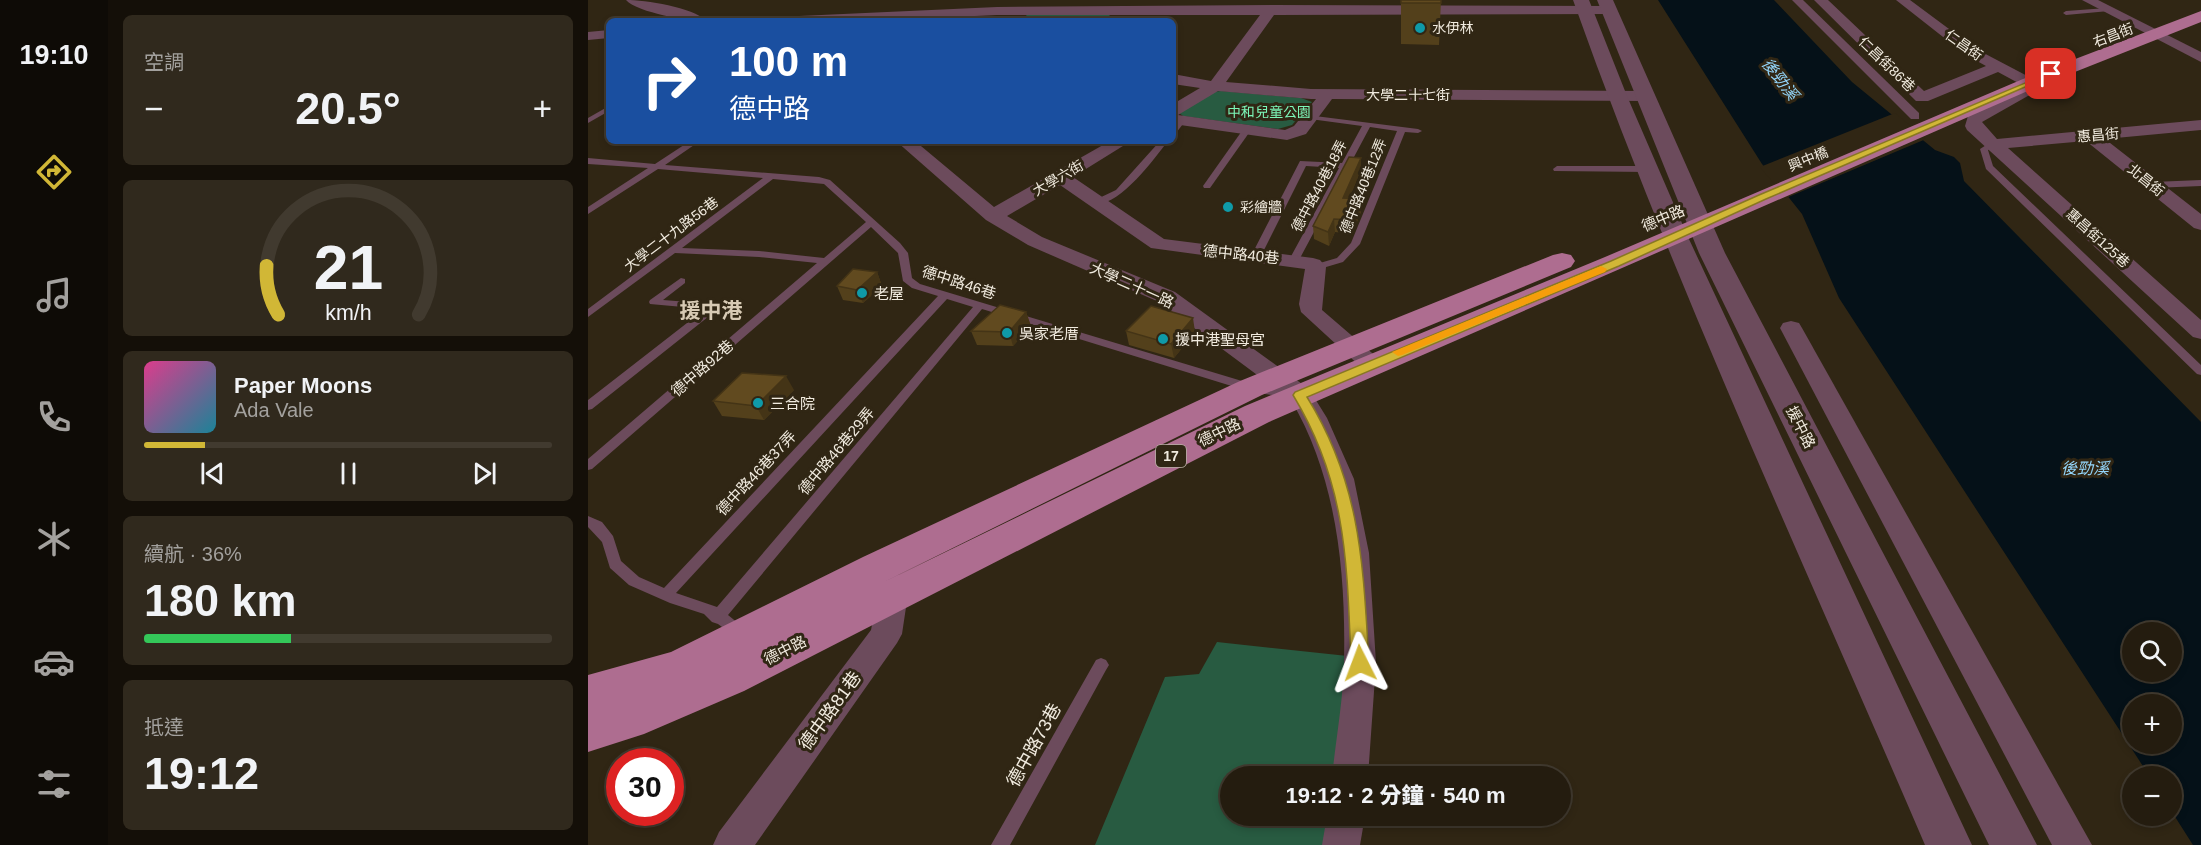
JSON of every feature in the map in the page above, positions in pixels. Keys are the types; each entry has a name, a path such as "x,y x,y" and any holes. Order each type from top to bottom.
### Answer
{"main road":[{"name":"右昌街","path":"2010,79 2196,0"},
{"name":"右昌街","path":"2010,79 2198,19"},
{"name":"興中橋","path":"1757,189 1915,116 2010,79"},
{"name":"興中橋","path":"1757,189 2010,79"},
{"name":"德中路","path":"588,732 628,720 729,678 885,581 1276,386 1360,355 1757,189"},
{"name":"德中路","path":"588,694 681,668 731,627 885,581 1276,386"}],"street":[{"path":"633,0 642,6 688,14 694,18"},
{"path":"1797,0 1915,116"},
{"name":"仁昌街86巷","path":"1820,0 1922,98 2010,79"},
{"name":"仁昌街","path":"1902,0 2010,79"},
{"path":"2088,0 2201,58"},
{"path":"808,18 830,15 1132,4 1272,9 1349,4 1596,5"},
{"path":"1120,18 1132,4"},
{"name":"援中路","path":"1596,5 1630,96 1949,845"},
{"path":"1176,119 1215,86 1272,9"},
{"path":"997,10 1010,18"},
{"path":"588,36 606,34"},
{"name":"惠昌街125巷","path":"2010,79 2028,89 1974,120 1973,126 2201,332"},
{"name":"大學二十七街","path":"1176,80 1215,86 1328,94 1630,96"},
{"path":"1176,120 1279,134 1296,133 1328,94"},
{"name":"援中路","path":"1630,96 1647,169 1684,221 2013,845"},
{"name":"惠昌街","path":"1994,144 2201,125"},
{"path":"2170,128 2201,141"},
{"name":"北昌街","path":"2090,135 2201,224"},
{"name":"大學二十一路","path":"909,144 993,216 1035,241 1167,297 1314,418 1340,479 1354,553 1360,663 1351,766"},
{"name":"大學六街","path":"993,216 1117,144"},
{"name":"德中路40巷","path":"1060,177 1158,244 1294,260 1313,264 1316,267"},
{"path":"1316,267 1310,304 1312,312 1360,355"},
{"path":"1791,328 2073,845"},
{"name":"德中路81巷","path":"732,845 886,634 885,581"},
{"path":"1341,845 1344,826"}],"lane":[{"path":"2066,13 2107,10"},
{"path":"588,121 606,110"},
{"path":"1310,117 1418,131"},
{"name":"德中路40巷18弄","path":"1294,260 1367,125"},
{"name":"德中路40巷12弄","path":"1316,267 1340,260 1355,244 1402,129"},
{"path":"1207,186 1247,130"},
{"path":"588,211 692,144"},
{"path":"1098,202 1119,192 1161,144"},
{"path":"1994,144 1984,149 1989,167 2201,371"},
{"name":"德中路46巷","path":"588,161 826,182 903,253 907,279 916,286 1276,386"},
{"path":"1256,256 1303,163 1345,166"},
{"path":"1557,169 1647,169"},
{"name":"大學二十九路56巷","path":"588,314 771,176"},
{"path":"2153,185 2201,183"},
{"name":"德中路92巷","path":"588,466 871,222"},
{"path":"673,250 759,254 826,261"},
{"path":"588,406 714,307 654,302 681,281"},
{"name":"德中路46巷37弄","path":"666,595 945,295"},
{"name":"德中路46巷29弄","path":"731,627 980,305"},
{"path":"588,521 597,526 608,540 615,564 634,581 666,595 709,609 731,627"},
{"name":"德中路73巷","path":"1000,845 1101,664"}],"green space":[{"path":"1027,15 1110,15 1107,18 1023,18"},
{"name":"中和兒童公園","path":"1212,92 1301,98 1312,102 1292,125 1278,129 1183,116 1179,113"},
{"path":"1217,642 1357,657 1345,766 1220,766 1220,826 1335,826 1332,845 1095,845 1165,677 1199,674"}],"water":[{"name":"後勁溪","path":"1658,0 1774,0 1852,82 1935,150 1954,157 1960,163 1964,181 2201,422 2201,845 2193,845 2181,826 2182,766 2143,766 2135,754 2182,754 2182,694 2122,694 2122,734 1839,298 1802,214 1762,164"}],"pier":[{"path":"1895,113 1926,139 1786,198 1760,167"}],"building":[{"path":"1401,0 1441,0 1441,3 1401,3"},
{"path":"1349,157 1361,158 1343,198 1361,199 1352,220 1334,219 1328,232 1313,226"},
{"path":"853,269 877,272 857,290 837,286"},
{"path":"1000,305 1026,312 1009,332 971,331"},
{"path":"1151,306 1193,318 1171,344 1126,331"},
{"path":"742,373 786,376 756,406 713,401"}],"slow traffic":[{"path":"1398,352 1601,269"}],"place":[{"name":"水伊林","path":"1420,28"},
{"name":"彩繪牆","path":"1228,207"},
{"name":"老屋","path":"862,293"},
{"name":"吳家老厝","path":"1007,333"},
{"name":"援中港聖母宮","path":"1163,339"},
{"name":"三合院","path":"758,403"}],"district":[{"name":"援中港","path":"711,310"}],"route":[{"path":"1360,663 1354,553 1340,479 1314,418 1300,395 1615,263 1762,197 2051,74"}]}
